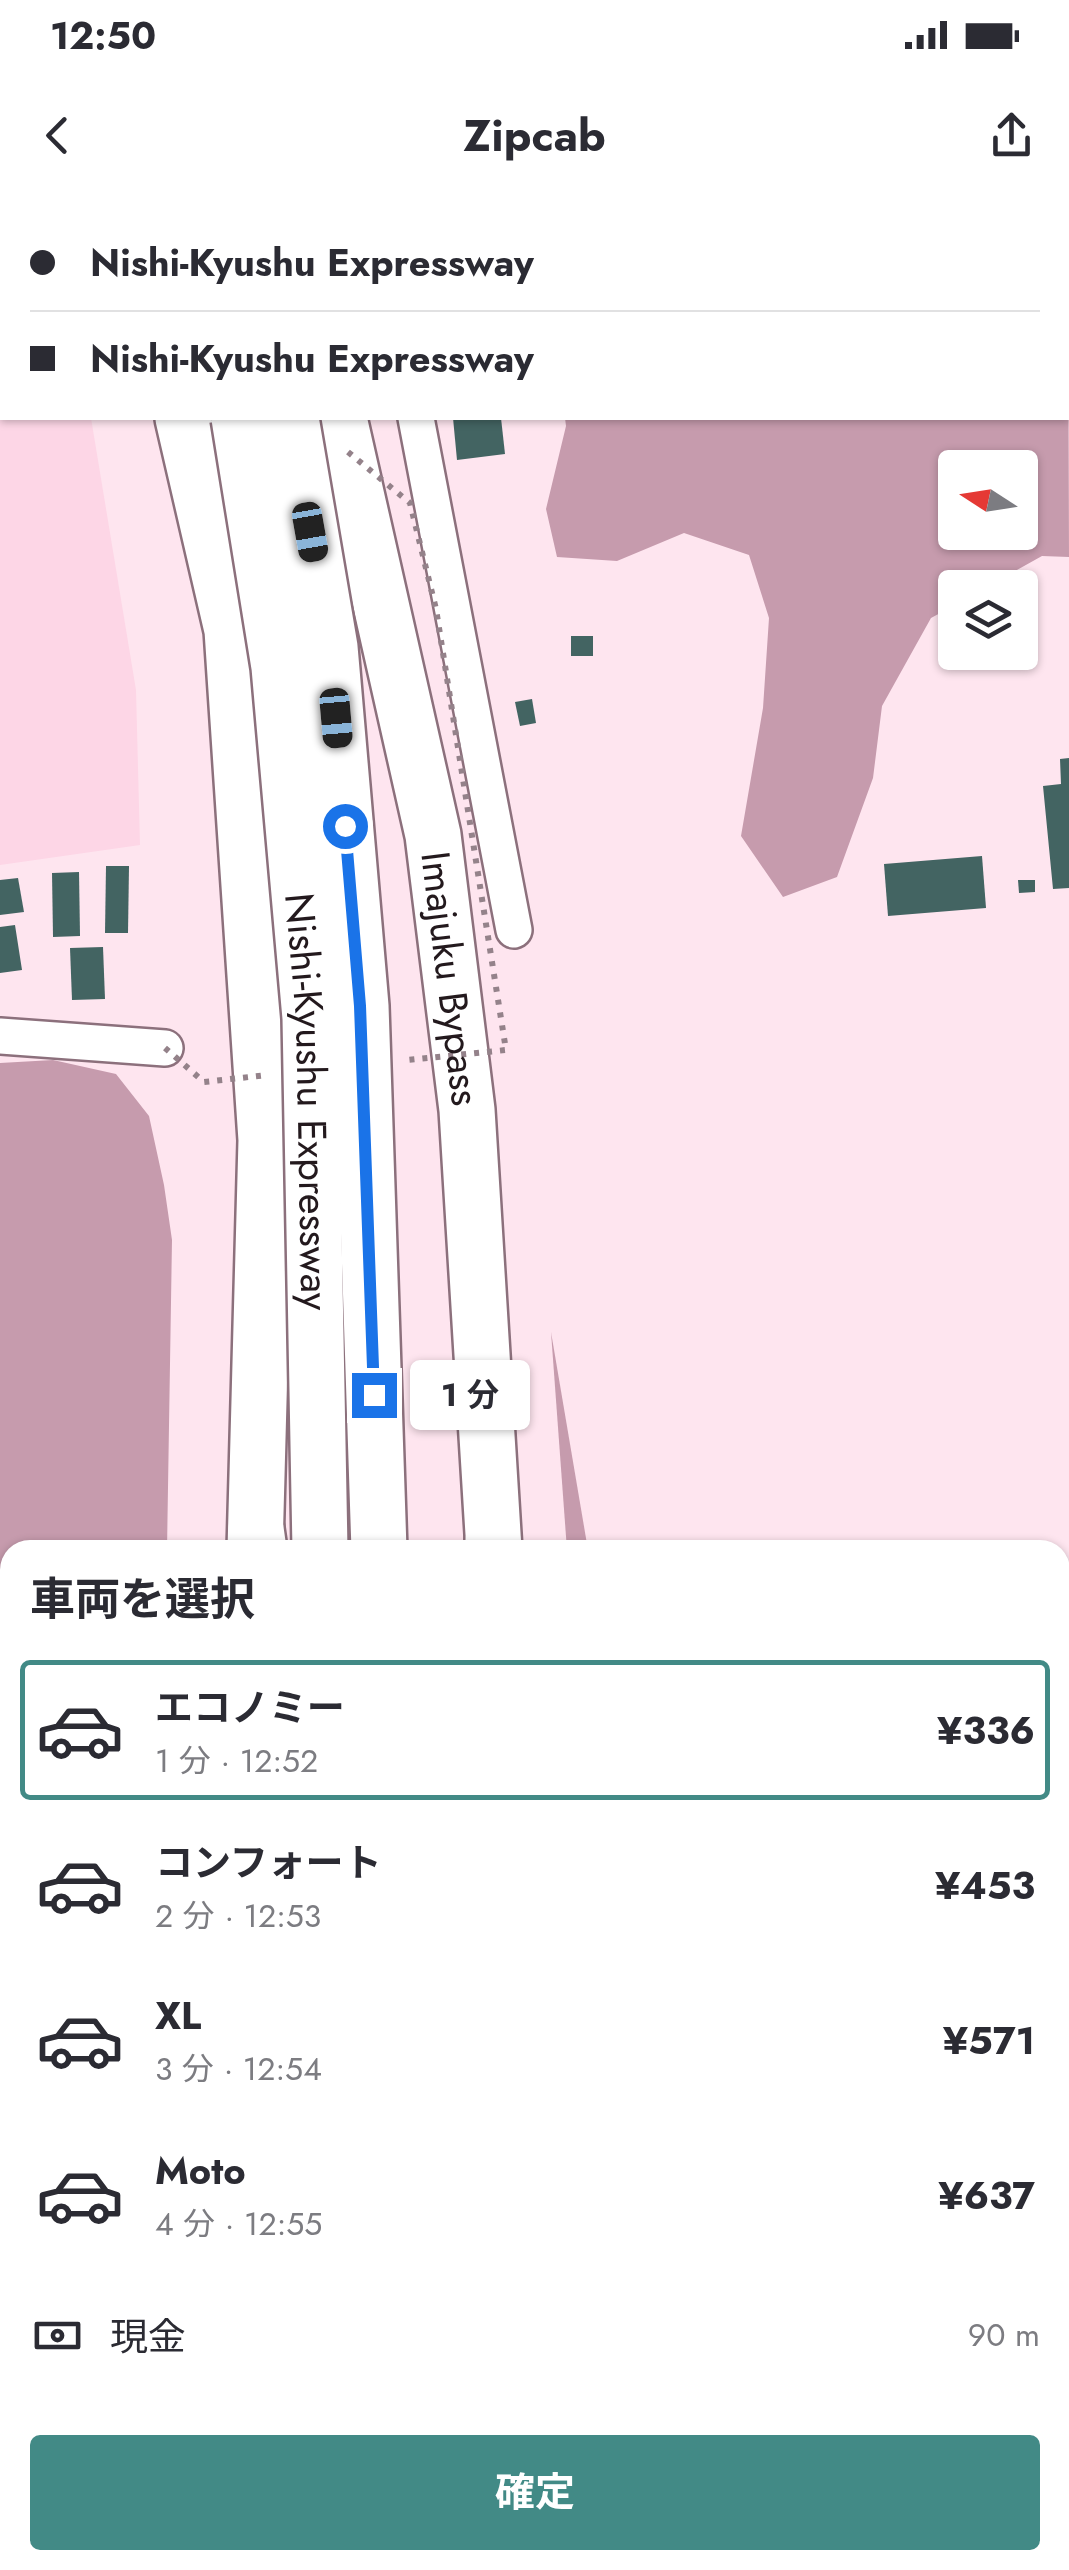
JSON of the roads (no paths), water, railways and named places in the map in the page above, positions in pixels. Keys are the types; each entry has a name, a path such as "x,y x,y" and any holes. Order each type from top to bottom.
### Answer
{"highway":[{"path":"183,420 232,630 264,1101 257,1540"},
{"name":"Nishi-Kyushu Expressway","path":"239,420 279,667 310,1018 320,1540"},
{"name":"Nishi-Kyushu Expressway","path":"291,420 330,647 360,1006 379,1540"},
{"name":"Imajuku Bypass","path":"343,435 432,834 467,1110 494,1540"}],"street":[{"path":"416,420 514,930"},
{"path":"0,1036 164,1048"}]}
